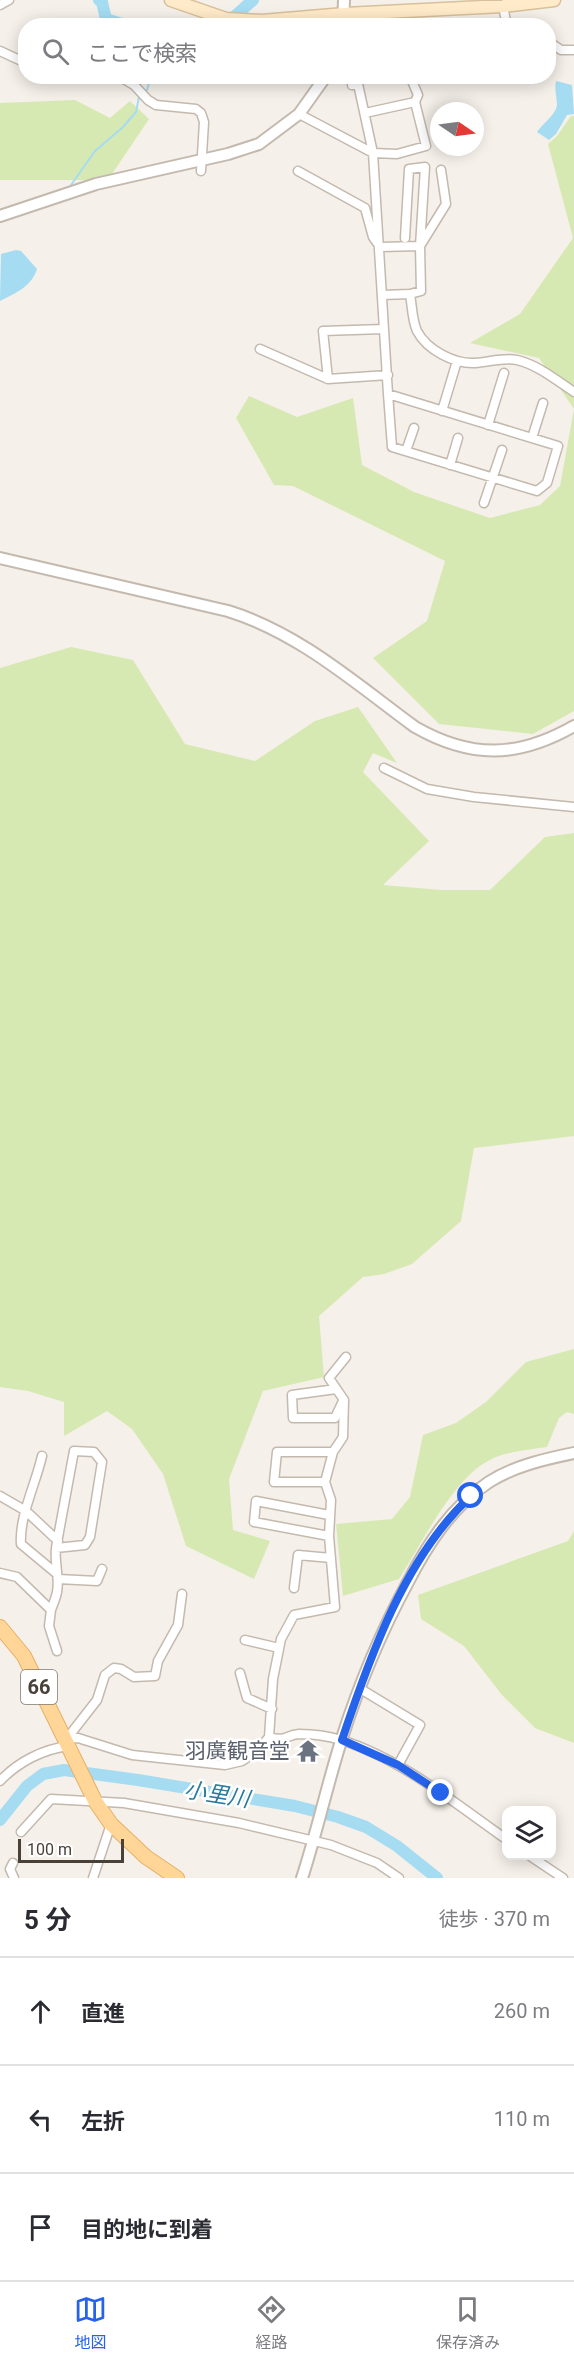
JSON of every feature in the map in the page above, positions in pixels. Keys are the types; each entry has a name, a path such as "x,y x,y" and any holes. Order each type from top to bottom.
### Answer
{"main road":[{"path":"171,0 226,18"},
{"path":"367,18 554,0"},
{"name":"66","path":"0,1627 24,1656 69,1743 94,1800 111,1824 146,1857 177,1878"}],"street":[{"path":"0,5 9,0"},
{"path":"344,0 344,18"},
{"path":"503,6 505,18"},
{"path":"556,46 561,50 574,50"},
{"path":"0,51 18,59"},
{"path":"132,84 156,105 190,108 201,113 204,122 201,165"},
{"path":"0,216 96,184 201,165 259,144 299,114 320,84"},
{"path":"352,85 358,84 373,153 380,247 384,329 388,375 388,394 392,447 537,491 547,483 558,446 388,394"},
{"path":"299,114 373,153 397,154 426,146 415,102 418,95 413,84"},
{"path":"365,113 415,102"},
{"path":"382,295 422,291 420,246 425,166 409,169 405,238"},
{"path":"420,246 446,204 441,170"},
{"path":"298,171 365,208 373,237 380,247"},
{"path":"380,247 420,246"},
{"path":"410,294 417,331 433,348 457,361 477,363 514,359 529,363 574,392"},
{"path":"328,379 323,332 384,329"},
{"path":"260,349 328,379 388,375"},
{"path":"442,411 457,361"},
{"path":"488,425 504,373"},
{"path":"532,438 543,403"},
{"path":"406,452 414,428"},
{"path":"450,465 458,438"},
{"path":"484,503 502,450"},
{"path":"0,558 228,611 261,622 301,644 415,727 439,740 457,746 473,750 512,750 550,740 574,726"},
{"path":"384,768 427,789 474,797 574,807"},
{"path":"0,1781 16,1766 31,1757 69,1743 132,1755 225,1766 242,1761 258,1750 269,1737 273,1679 281,1639 294,1615 335,1607 329,1536 331,1500 325,1482 333,1452 343,1437 344,1400 329,1378 346,1357"},
{"path":"336,1389 292,1395 293,1418 335,1418 344,1400"},
{"path":"0,1496 26,1511 57,1545 85,1545 90,1537 102,1462 94,1452 74,1451 57,1545 54,1560 57,1592 49,1626 57,1651"},
{"path":"325,1482 274,1482 278,1452 333,1452"},
{"path":"302,1878 359,1688 400,1598 422,1557 450,1516 471,1496 503,1475 534,1463 574,1453"},
{"path":"42,1456 38,1477 20,1531 21,1544 57,1576 96,1581 102,1569"},
{"path":"329,1515 256,1501 254,1522 329,1536"},
{"path":"294,1588 298,1555 331,1558"},
{"path":"0,1573 17,1577 51,1610"},
{"path":"69,1743 72,1732 97,1700 105,1675 114,1668 121,1669 134,1677 155,1676 158,1661 178,1625 182,1594"},
{"path":"245,1640 279,1648"},
{"path":"240,1673 247,1698 272,1709"},
{"path":"359,1688 420,1725 398,1765"},
{"path":"269,1737 281,1740 298,1734 342,1740 398,1765 502,1836"},
{"path":"21,1832 51,1799 124,1803 314,1837 377,1863 399,1878"},
{"path":"93,1878 111,1824"},
{"path":"536,1860 563,1878"},
{"path":"13,1863 10,1869 14,1878"}],"green space":[{"path":"75,100 110,118 130,101 149,119 108,180 0,180 0,103"},
{"path":"571,116 574,116 574,409 539,358 470,343 520,314 573,238 548,144 557,136"},
{"path":"249,396 297,417 353,398 362,465 414,492 490,518 540,505 560,486 574,409 574,711 533,734 439,724 373,658 427,621 445,561 293,486 274,485 236,418"},
{"path":"71,647 133,660 185,744 255,761 315,721 358,707 397,763 373,753 363,772 429,841 383,885 441,890 490,890 545,837 574,833 574,1136 474,1148 461,1221 412,1264 384,1274 363,1277 319,1316 324,1377 263,1391 229,1479 233,1530 270,1541 254,1579 186,1546 163,1474 132,1429 107,1411 64,1436 64,1402 28,1391 0,1387 0,668"},
{"path":"574,1349 574,1414 567,1412 559,1418 547,1447 502,1455 475,1470 438,1514 399,1579 343,1596 336,1524 392,1519 410,1497 423,1435 456,1423 486,1402 526,1362"},
{"path":"574,1531 574,1743 535,1728 502,1695 464,1646 421,1619 418,1595 568,1541"}],"water":[{"path":"556,81 572,85 574,114 567,115 556,134 549,140 537,132 556,109"},
{"path":"21,251 37,269 27,284 0,301 1,254"}],"waterway":[{"path":"99,0 102,2 106,18"},
{"path":"233,18 253,0"},
{"path":"147,90 149,84"},
{"path":"71,185 95,151 123,127 136,112 139,97"},
{"name":"小里川","path":"0,1820 27,1786 43,1774 64,1770 295,1806 338,1817 366,1827 397,1846 437,1878"}],"place":[{"name":"羽廣観音堂","path":"308,1751"}],"route":[{"path":"441,1793 398,1765 342,1740 359,1688 395,1606 432,1540 450,1516 471,1496"}]}
